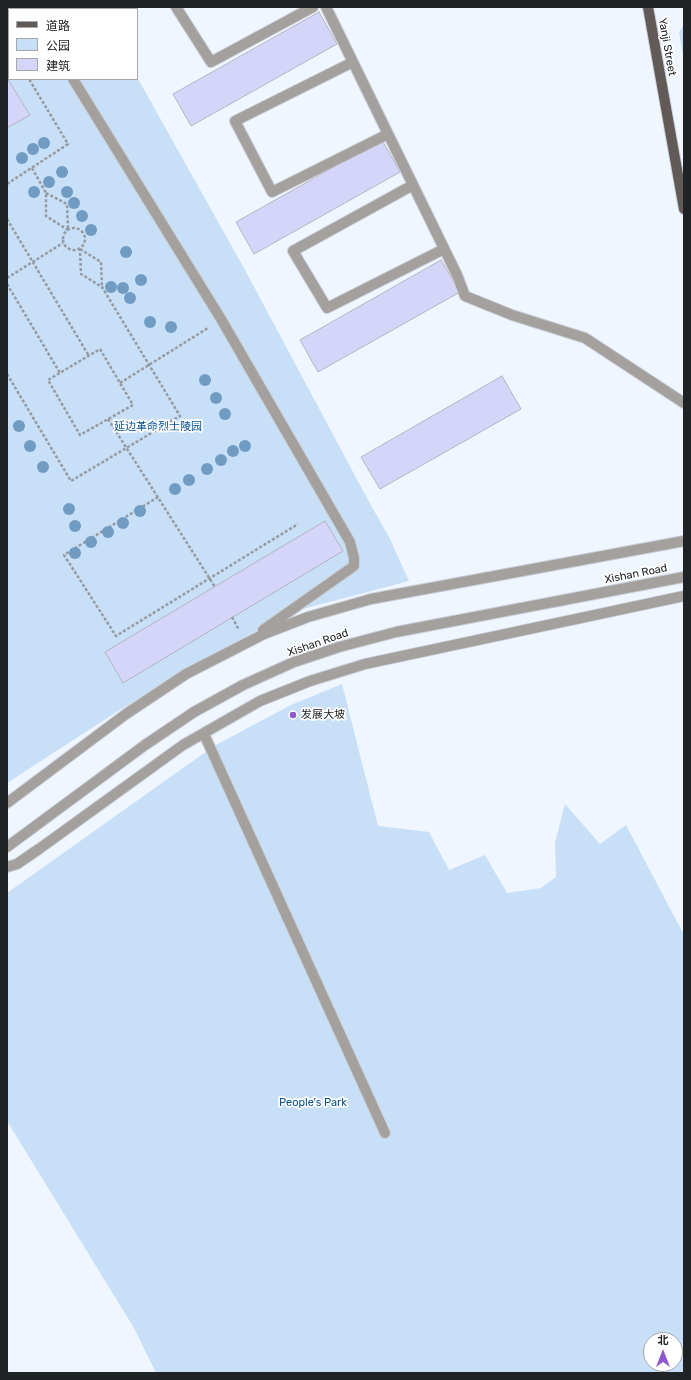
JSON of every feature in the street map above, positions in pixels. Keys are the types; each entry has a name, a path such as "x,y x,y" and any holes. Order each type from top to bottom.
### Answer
{"main road":[{"name":"Yanji Street","path":"648,7 684,209"}],"street":[{"path":"176,7 211,62 313,7"},
{"path":"326,7 457,275 465,296 512,315 585,338 684,403"},
{"path":"352,62 235,121 272,192 388,134"},
{"path":"74,80 221,319 350,542 354,558 354,566 246,643"},
{"path":"413,185 293,251 327,308 444,249"},
{"path":"7,803 126,714 186,674 264,634 308,617 371,598 684,541"},
{"name":"Xishan Road","path":"7,847 194,712 244,685 294,662 339,647 396,632 684,577"},
{"path":"7,867 17,864 39,849 167,756 260,701 310,682 365,664 684,596"},
{"path":"204,734 386,1133"}],"path":[{"path":"7,184 68,144 30,80"},
{"path":"32,168 46,193 46,216 68,230"},
{"path":"46,193 67,204 68,230"},
{"path":"7,219 89,356"},
{"path":"7,374 71,481 180,416 102,287 81,274 80,249 86,240 84,232 74,227 68,230 63,236 64,243 69,249 80,249 101,262 102,287"},
{"path":"7,278 64,243"},
{"path":"7,284 60,373"},
{"path":"120,383 221,319"},
{"path":"100,349 133,405 80,436 48,380 89,356 100,349"},
{"path":"108,419 215,587"},
{"path":"158,497 64,555 116,636 298,524"}],"green space":[{"name":"延边革命烈士陵园","path":"7,7 98,7 8,8 8,80 138,80 138,79 245,270 389,537 409,581 303,609 261,628 118,711 7,783"},
{"path":"684,25 684,61 679,32"},
{"name":"People's Park","path":"342,684 378,826 429,832 449,870 485,855 507,893 541,888 556,877 555,842 565,804 600,844 626,825 684,935 684,1373 156,1373 134,1328 7,1121 7,893 214,746 291,705"}],"building":[{"path":"319,12 337,44 191,126 173,94"},
{"path":"7,78 30,115 7,128"},
{"path":"382,140 400,172 254,254 236,222"},
{"path":"441,260 460,292 318,372 300,340"},
{"path":"502,376 521,409 380,489 361,457"},
{"path":"325,521 343,551 123,683 105,652"}],"place":[{"name":"发展大坡","path":"293,715"}]}
